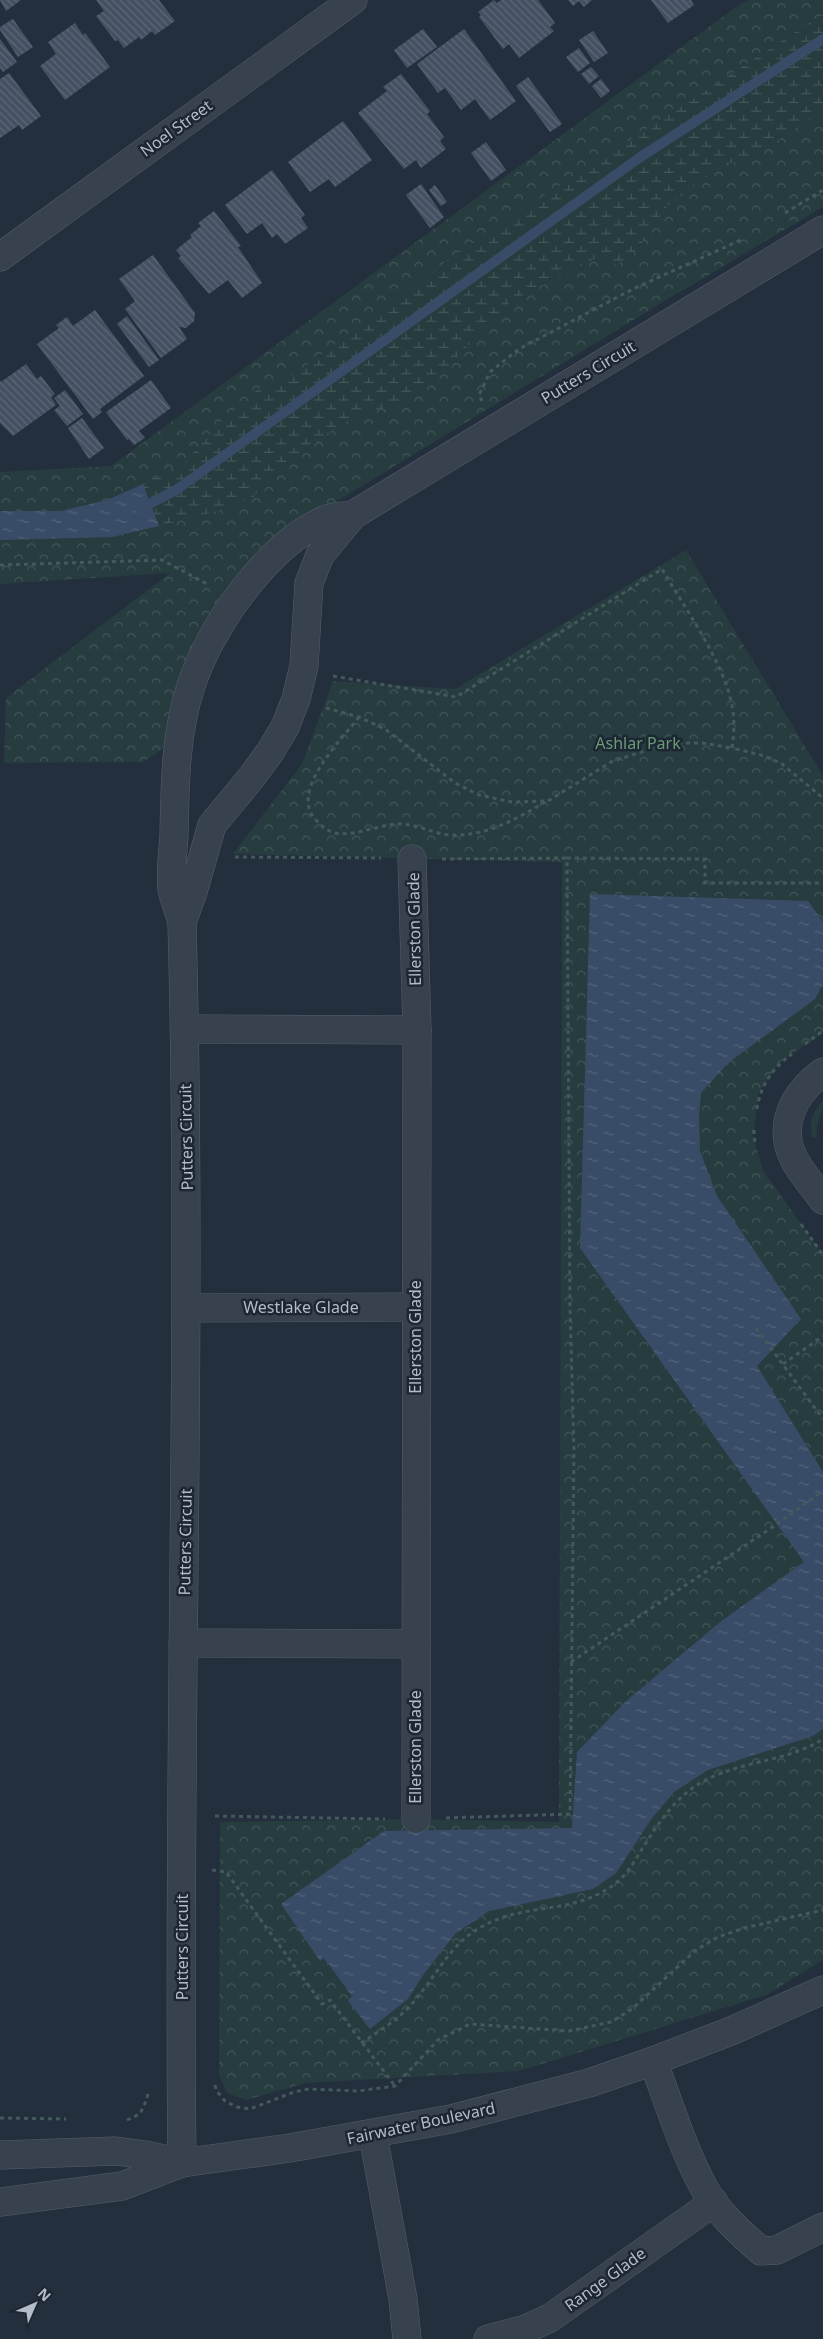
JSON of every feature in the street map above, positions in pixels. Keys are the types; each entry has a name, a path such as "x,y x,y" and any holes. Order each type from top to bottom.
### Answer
{"street":[{"name":"Noel Street","path":"0,257 353,0"},
{"name":"Putters Circuit","path":"182,922 193,892 212,825 256,771 285,727 296,699 304,666 309,583 320,555 353,515 823,230"},
{"name":"Putters Circuit","path":"182,2163 184,1643 188,1308 182,922 172,889 176,764 181,724 190,687 200,662 232,606 250,581 272,558 302,533 328,518 353,515"},
{"name":"Ellerston Glade","path":"412,859 416,1030 414,1644 416,1819"},
{"path":"185,1029 416,1030"},
{"path":"823,1072 796,1099 789,1112 787,1128 788,1144 794,1159 823,1200"},
{"name":"Westlake Glade","path":"188,1308 416,1307"},
{"path":"184,1643 414,1644"},
{"name":"Fairwater Boulevard","path":"0,2155 116,2152 145,2155 182,2163 373,2134 451,2119 589,2083 653,2061 731,2031 823,1990"},
{"path":"653,2061 703,2187 738,2231 761,2251 777,2250 823,2227"},
{"path":"373,2134 403,2299 407,2339"},
{"path":"0,2202 122,2186 182,2163"},
{"name":"Range Glade","path":"488,2339 526,2329 550,2318 714,2202"}],"path":[{"path":"783,214 823,190"},
{"path":"484,407 479,395 490,372 518,349 633,289 701,259 751,234"},
{"path":"0,565 162,560 210,586"},
{"path":"328,676 456,696 662,569 716,661 728,688 734,726 732,748"},
{"path":"319,706 359,717 385,729 455,783 478,795 512,802 548,801"},
{"path":"359,717 326,757 309,790 308,806 313,817 324,828 336,833 398,824 416,825 451,835 470,833 506,824 612,762 668,743 702,743 765,756 782,764 823,798"},
{"path":"215,1806 215,1816 416,1819 570,1814 570,1663 574,1451 570,1307 567,858 705,859 705,883 823,883"},
{"path":"756,1328 823,1419"},
{"path":"783,1364 823,1336"},
{"path":"570,1663 823,1491"},
{"path":"361,2044 409,2007 442,1961 481,1926 507,1914 577,1903 602,1895 620,1880 633,1864 658,1824 678,1800 701,1782 723,1772 795,1751 823,1739"},
{"path":"212,1870 226,1872 322,2004 330,2000 361,2044 371,2052 395,2086"},
{"path":"213,2077 216,2090 225,2101 237,2107 250,2109 294,2092 309,2089 358,2091 395,2086 438,2040 470,2024 569,2031 611,2022 632,2009 696,1950 718,1937 744,1928 823,1910"},
{"path":"118,2120 128,2120 140,2114 147,2099 148,2083"},
{"path":"0,2118 69,2119"}],"green space":[{"path":"748,0 823,0 823,207 658,305 269,543 178,686 164,748 143,762 4,763 6,698 170,573 0,584 0,472 111,466"},
{"path":"823,14 823,110 762,151 720,167 666,207 638,249 617,265 596,258 511,301 426,389 389,406 351,419 304,448 252,498 218,511 159,526 143,484 183,464 220,423 258,389 295,374 461,250"},
{"name":"Ashlar Park","path":"686,550 823,776 823,1033 779,1063 759,1092 753,1137 763,1170 823,1255 823,1960 766,1995 519,2071 306,2083 246,2100 227,2093 219,2075 220,1822 416,1819 559,1822 562,862 233,854 302,764 333,681 455,689"},
{"path":"823,1101 817,1137 812,1137 812,1117"}],"water":[{"path":"143,484 159,526 112,537 0,540 0,511 61,511 107,500"},
{"path":"590,894 808,901 823,922 823,984 815,999 728,1063 701,1093 699,1116 700,1151 717,1196 801,1319 757,1366 823,1472 823,1729 813,1736 708,1770 674,1792 652,1818 616,1873 593,1889 489,1911 455,1934 423,1975 408,1999 370,2029 348,2001 352,1996 324,1958 320,1961 281,1904 384,1831 572,1828 577,1752 625,1702 720,1622 804,1562 580,1248"}],"building":[{"path":"0,0 21,0 6,11"},
{"path":"96,0 159,0 175,21 155,35 152,31 141,40 139,37 124,48 118,40 115,41 96,16 104,11"},
{"path":"494,0 497,3 501,0 538,0 555,23 550,27 554,31 519,58 509,44 503,49 479,17 481,15 478,12"},
{"path":"568,0 592,0 584,7 579,1 573,6"},
{"path":"651,0 691,0 694,5 668,23"},
{"path":"13,19 33,47 18,57 0,30 0,27"},
{"path":"75,23 83,35 85,33 110,67 65,100 40,66 56,54 48,42"},
{"path":"423,29 437,47 407,68 394,50"},
{"path":"464,29 516,101 490,120 475,99 461,110 445,88 438,93 417,64"},
{"path":"593,31 608,53 594,62 579,40"},
{"path":"0,39 17,62 3,72 0,68"},
{"path":"579,48 590,63 578,72 566,57"},
{"path":"591,67 599,76 589,84 581,74"},
{"path":"9,73 41,116 22,130 19,125 0,138 0,79"},
{"path":"401,74 430,111 427,114 444,137 440,141 446,149 421,168 416,160 404,169 358,113 387,91 383,87"},
{"path":"528,77 562,124 550,132 516,86"},
{"path":"601,79 610,91 601,98 592,86"},
{"path":"343,121 372,160 335,187 329,179 310,192 288,162"},
{"path":"486,142 506,170 491,181 471,153"},
{"path":"272,170 305,215 301,218 308,228 285,244 277,234 272,238 262,223 247,234 225,205"},
{"path":"421,184 444,217 430,228 406,195"},
{"path":"435,185 447,202 441,206 429,190"},
{"path":"214,211 241,246 238,247 262,283 242,298 228,280 209,294 178,258 181,256 176,250 192,237 190,235 201,226 198,223"},
{"path":"153,255 195,313 194,321 186,328 179,327 187,339 161,358 125,309 135,301 119,279"},
{"path":"95,310 144,376 100,409 102,412 93,419 37,344 59,328 56,325 67,317 73,326"},
{"path":"127,316 159,360 149,367 117,324"},
{"path":"26,364 37,379 41,376 55,394 51,397 56,405 13,436 0,423 0,380 1,382"},
{"path":"151,380 171,408 139,431 145,438 134,445 129,439 127,440 106,412"},
{"path":"65,390 83,414 67,426 54,410 60,406 54,398"},
{"path":"82,418 104,448 89,459 68,428"}],"waterway":[{"path":"140,509 176,490 639,158 823,39"}]}
